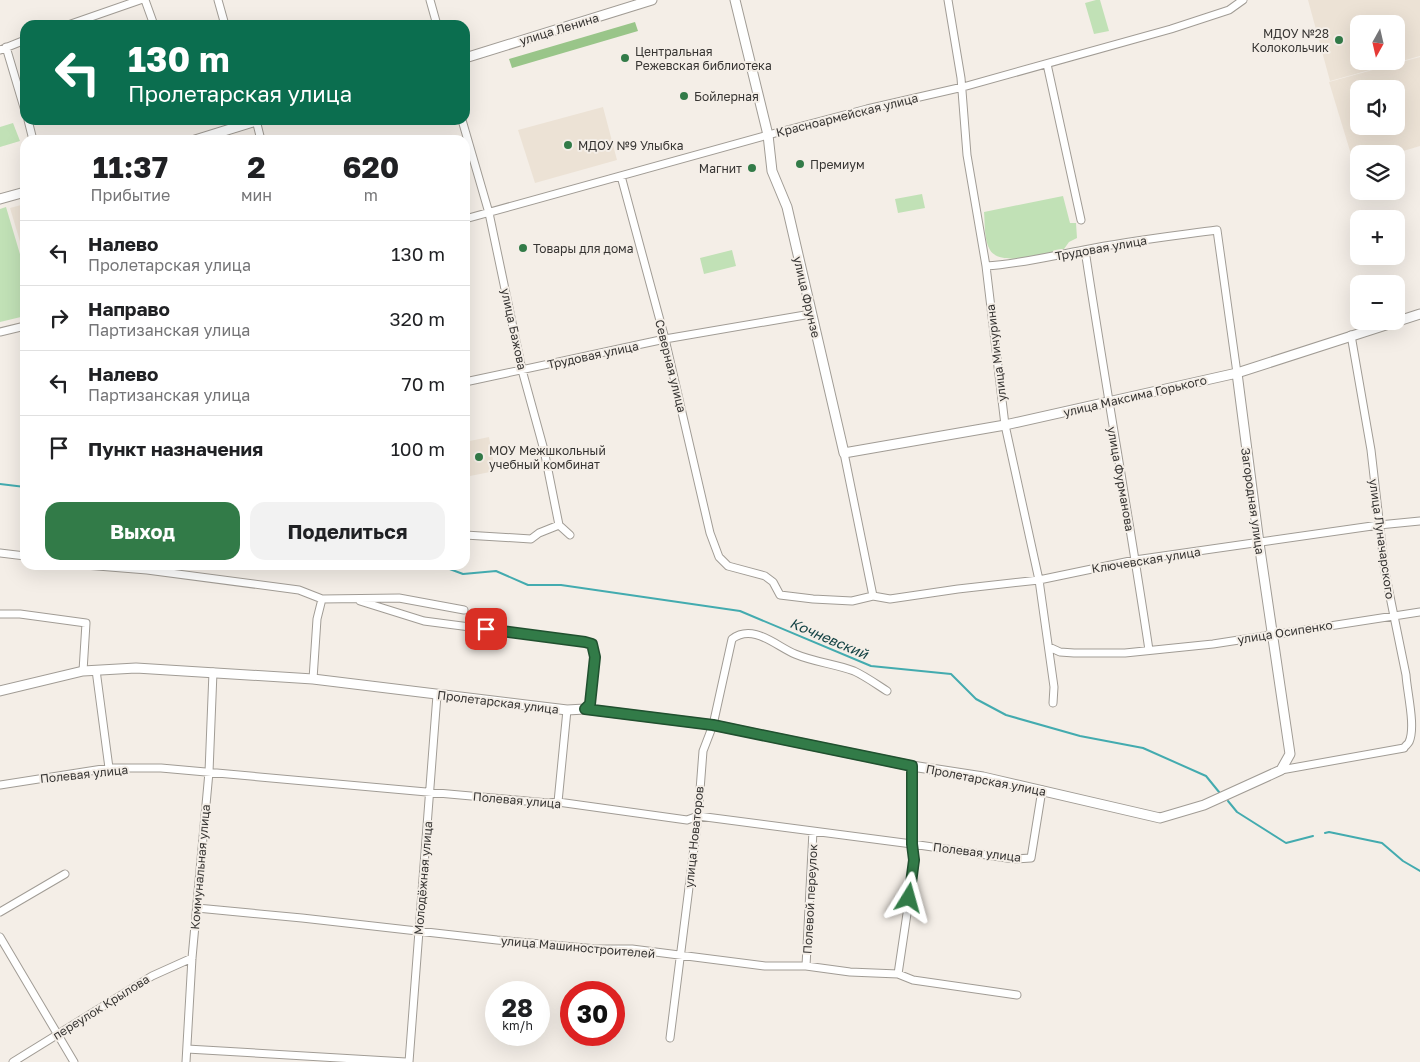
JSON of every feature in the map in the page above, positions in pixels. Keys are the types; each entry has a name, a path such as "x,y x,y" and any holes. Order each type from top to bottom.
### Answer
{"street":[{"path":"82,20 140,0"},
{"path":"145,0 152,20"},
{"path":"218,0 224,20"},
{"path":"430,0 436,20"},
{"name":"улица Ленина","path":"470,56 652,0"},
{"name":"улица Фрунзе","path":"735,0 768,135 772,171 787,207 844,453 873,596"},
{"name":"улица Мичурина","path":"948,0 963,87 967,155 986,266 1005,425 1040,580 1054,687 1053,703"},
{"name":"Красноармейская улица","path":"470,218 768,135 867,109 963,87 1047,64 1171,29 1229,10 1243,0"},
{"path":"20,42 3,48 20,97"},
{"path":"1047,64 1081,220"},
{"path":"211,135 242,125"},
{"name":"улица Бажова","path":"470,148 489,213 522,370 544,450 559,525"},
{"name":"Северная улица","path":"621,176 664,339 710,532 719,557"},
{"path":"0,199 20,193"},
{"name":"Трудовая улица","path":"986,266 1006,265 1085,250 1217,230"},
{"name":"Загородная улица","path":"1217,230 1259,543 1290,754 1281,770"},
{"name":"улица Фурманова","path":"1085,250 1149,650"},
{"name":"Трудовая улица","path":"470,381 664,339 811,314"},
{"name":"улица Максима Горького","path":"844,453 1005,425 1237,373 1420,314"},
{"path":"0,332 20,327"},
{"name":"улица Луначарского","path":"1281,770 1404,748 1409,743 1412,720 1406,675 1385,572 1371,450 1352,336"},
{"name":"Ключевская улица","path":"719,557 728,566 765,576 773,582 780,595 852,601 873,596 890,599 1040,580 1135,560 1379,525 1420,521"},
{"path":"470,535 531,539 539,533 559,525 570,535"},
{"path":"0,552 20,555"},
{"path":"161,570 299,590 322,599 399,598 464,610"},
{"path":"313,679 317,619 322,599"},
{"path":"354,599 424,621 592,644 595,657 590,704 585,709"},
{"name":"улица Осипенко","path":"1049,646 1060,652 1125,653 1213,644 1420,612"},
{"path":"0,614 20,614 86,622 83,671"},
{"name":"улица Новаторов","path":"670,1038 698,816 703,751 713,725 732,638 738,634 747,634 768,638 795,654 857,672 887,691"},
{"name":"Пролетарская улица","path":"0,691 83,671 136,668 313,679 567,710 585,709 713,725 912,766 1042,790 1160,818 1197,808 1281,770"},
{"path":"96,670 109,768"},
{"name":"Коммунальная улица","path":"186,1062 192,958 209,772 213,672"},
{"name":"Молодёжная улица","path":"407,1062 431,792 437,694"},
{"path":"558,802 567,710"},
{"path":"898,974 914,860 912,844 912,766"},
{"name":"Полевая улица","path":"0,785 109,768 161,768 548,804 558,802 687,820 698,816 1014,859 1031,858 1042,790"},
{"name":"Полевой переулок","path":"806,966 813,831"},
{"path":"0,912 65,874"},
{"name":"улица Машиностроителей","path":"197,908 579,948 632,949 764,966 806,966 850,972 898,974 913,980 1017,995"},
{"path":"0,937 74,1062"},
{"name":"переулок Крылова","path":"13,1062 152,976 192,958"},
{"path":"187,1049 286,1059 407,1062"}],"shaded area":[{"name":"МДОУ №28 Колокольчик","path":"1308,0 1420,0 1420,56 1405,60 1405,15 1350,15 1350,70 1370,70 1330,81"},
{"path":"1420,57 1420,146 1405,150 1405,145 1350,145 1350,151 1329,82 1373,70 1405,70 1405,61"},
{"name":"МДОУ №9 Улыбка","path":"603,107 617,160 535,183 518,130"},
{"path":"20,205 20,241 10,208"},
{"name":"МОУ Межшкольный учебный комбинат","path":"489,437 495,471 470,476 470,441"}],"green space":[{"path":"1100,0 1109,31 1094,34 1085,3"},
{"path":"635,22 638,31 512,68 509,59"},
{"path":"13,123 20,141 0,147 0,127"},
{"path":"922,194 925,208 898,213 895,199"},
{"path":"1063,196 1070,223 1076,223 1077,238 1069,242 1064,249 1014,259 996,255 990,250 986,236 984,212"},
{"path":"6,207 20,254 20,317 0,322 0,209"},
{"path":"732,250 736,266 704,274 700,258"}],"waterway":[{"name":"Кочневский","path":"0,484 20,486"},
{"name":"Кочневский","path":"452,570 463,574 496,571 528,585 561,585 740,611 871,666 951,674 976,699 1006,715 1080,736 1143,748 1206,776 1219,792"},
{"name":"Кочневский","path":"1228,801 1237,812 1286,843 1313,836"},
{"name":"Кочневский","path":"1325,833 1329,832 1382,843 1403,861 1420,871"}],"place":[{"name":"МДОУ №28 Колокольчик","path":"1339,40"},
{"name":"Центральная Режевская библиотека","path":"625,58"},
{"name":"Бойлерная","path":"684,96"},
{"name":"МДОУ №9 Улыбка","path":"568,145"},
{"name":"Премиум","path":"800,164"},
{"name":"Магнит","path":"752,168"},
{"name":"Товары для дома","path":"523,248"},
{"name":"МОУ Межшкольный учебный комбинат","path":"479,457"}],"route":[{"path":"486,629 592,644 595,657 590,704 585,709 713,725 912,766 912,844 914,860 909,898"}]}
